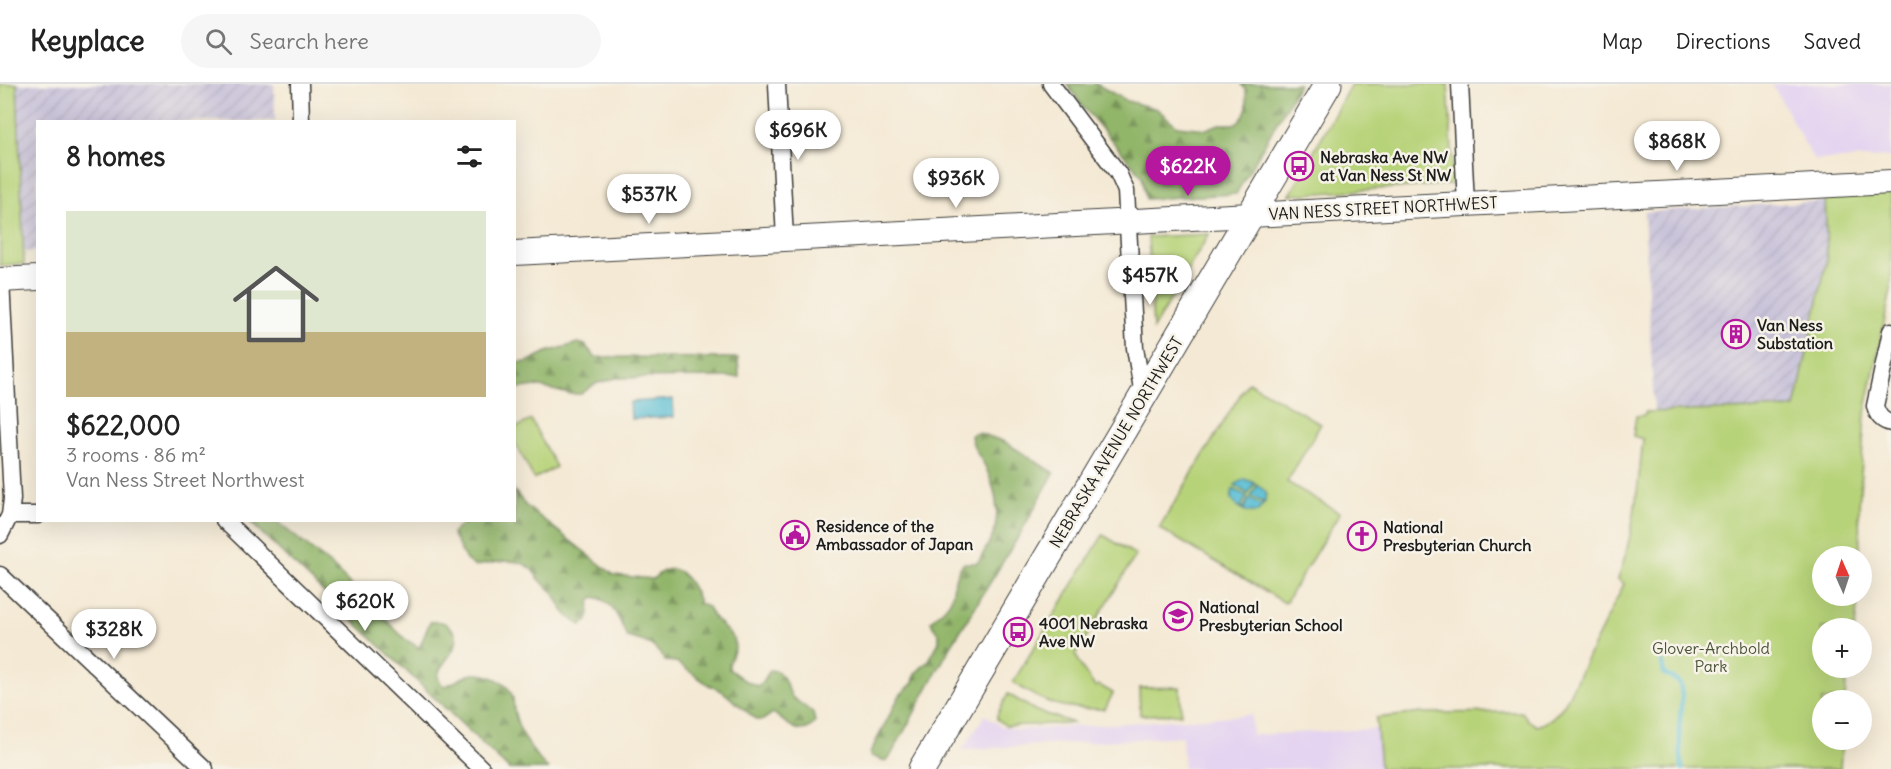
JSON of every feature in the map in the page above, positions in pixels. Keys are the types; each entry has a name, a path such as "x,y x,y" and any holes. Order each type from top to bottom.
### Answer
{"main road":[{"name":"NEBRASKA AVENUE NORTHWEST","path":"922,769 1328,84"}],"street":[{"path":"300,84 302,120"},
{"path":"777,84 785,239"},
{"path":"1051,84 1121,177 1127,196 1135,348 1143,394"},
{"path":"1461,84 1466,204"},
{"name":"VAN NESS STREET NORTHWEST","path":"516,252 1891,182"},
{"path":"0,535 10,515 12,495 0,280 36,278"},
{"path":"1885,420 1875,406 1891,331"},
{"path":"10,515 36,515"},
{"path":"226,522 482,769"},
{"path":"0,575 205,769"}],"shaded area":[{"path":"17,84 274,84 275,120 36,120 36,251 24,252"},
{"path":"1772,84 1891,84 1891,157 1814,160"},
{"path":"1825,201 1827,259 1795,408 1654,411 1644,212"},
{"path":"985,715 1000,726 1018,730 1251,715 1252,735 1377,729 1380,769 1184,769 1182,736 962,750"}],"green space":[{"path":"0,84 17,84 24,264 0,265"},
{"path":"1067,84 1096,84 1127,101 1157,109 1177,126 1207,129 1219,124 1238,123 1243,117 1247,107 1246,90 1241,84 1299,84 1236,194 1146,199 1142,176 1080,103"},
{"path":"1351,84 1448,84 1454,184 1290,195"},
{"name":"Glover-Archbold Park","path":"1891,192 1891,290 1865,413 1859,508 1860,546 1812,546 1812,606 1857,606 1856,618 1812,618 1812,678 1846,678 1846,690 1812,690 1812,750 1841,750 1840,769 1380,769 1376,718 1422,713 1522,712 1537,726 1549,720 1565,703 1624,584 1618,579 1632,527 1643,439 1633,436 1636,416 1645,415 1645,412 1795,408 1827,259 1825,195"},
{"path":"1209,234 1153,329 1148,237"},
{"path":"578,343 585,345 595,357 738,358 739,377 616,378 595,384 581,394 569,394 536,386 516,389 516,363 527,362 547,352"},
{"path":"1248,382 1321,424 1287,482 1340,513 1285,603 1159,528"},
{"path":"531,420 556,467 534,479 516,444 516,428"},
{"path":"979,433 1005,442 1054,473 1020,534 951,646 890,757 885,761 871,756 870,753 900,695 913,683 915,674 929,660 939,642 939,633 931,621 950,602 960,567 964,563 979,561 993,535 997,517 994,491 989,474 971,436"},
{"path":"516,492 525,505 614,575 653,579 669,569 676,570 688,580 700,604 708,607 712,615 734,639 735,648 729,669 757,686 763,682 770,670 777,671 783,677 792,697 813,713 815,722 805,729 794,728 773,713 763,720 757,720 722,691 709,685 676,662 665,661 649,644 627,637 615,612 601,599 594,597 590,601 588,621 581,625 568,616 553,592 529,567 509,561 474,566 466,560 452,533 464,523 516,522"},
{"path":"250,522 277,522 331,565 405,639 418,647 430,622 442,622 450,626 456,636 456,642 439,672 440,681 444,686 474,674 496,679 506,686 512,695 515,716 522,733 548,769 509,769"},
{"path":"1103,535 1136,555 1076,654 1080,665 1095,687 1099,685 1113,693 1105,709 1067,707 1035,696 1013,682"},
{"path":"1180,687 1181,714 1140,715 1139,688"},
{"path":"1008,694 1036,711 1074,723 1006,726 997,719 997,715"}],"water":[{"path":"673,399 674,417 631,419 630,402"},
{"path":"1244,479 1255,483 1266,492 1265,502 1257,512 1242,509 1231,499 1233,489 1247,496 1241,507 1244,508 1249,498 1262,505 1263,502 1251,496 1257,485 1254,484 1248,494 1235,485"}],"waterway":[{"path":"1661,656 1664,674 1680,684 1682,695 1679,729 1682,769"}],"place":[{"name":"Nebraska Ave NW at Van Ness St NW","path":"1299,166"},
{"name":"Van Ness Substation","path":"1736,334"},
{"name":"Residence of the Ambassador of Japan","path":"795,535"},
{"name":"National Presbyterian Church","path":"1362,536"},
{"name":"National Presbyterian School","path":"1178,616"},
{"name":"4001 Nebraska Ave NW","path":"1018,632"}]}
